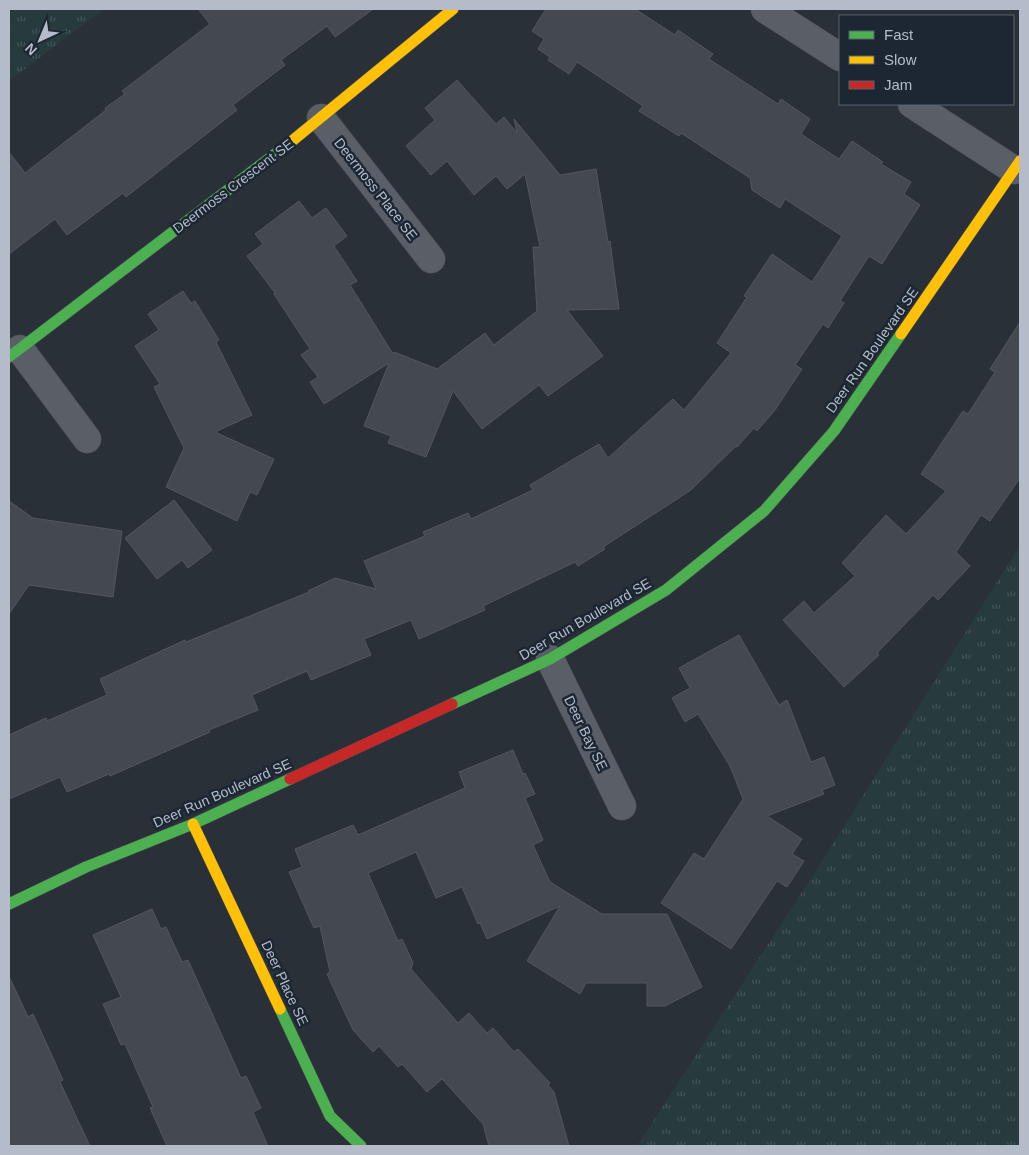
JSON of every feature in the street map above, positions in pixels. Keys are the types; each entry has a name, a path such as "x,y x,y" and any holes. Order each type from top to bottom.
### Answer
{"street":[{"name":"Deermoss Crescent SE","path":"14,353 321,118 453,9"},
{"path":"765,9 839,56"},
{"path":"914,105 1017,165"},
{"name":"Deermoss Place SE","path":"321,118 431,259"},
{"name":"Deer Run Boulevard SE","path":"9,904 86,867 193,824 550,659 666,590 764,511 834,432 1017,165"},
{"path":"14,353 87,439"},
{"name":"Deer Bay SE","path":"550,659 622,806"},
{"name":"Deer Place SE","path":"193,824 330,1116 361,1146"}],"green space":[{"path":"9,9 104,9 9,81"},
{"path":"1020,545 1020,1146 637,1146 822,861"}],"building":[{"path":"198,9 373,9 335,37 327,26 281,60 285,65 233,105 237,110 126,197 123,193 67,235 55,219 9,254 9,152 25,173 125,94 122,91 210,24"},
{"path":"546,9 635,9 675,35 678,30 713,54 709,59 778,104 781,99 810,119 801,134 839,159 852,141 883,162 881,164 911,182 904,194 920,205 882,264 869,256 840,301 844,303 828,328 823,324 795,365 802,369 775,410 757,431 754,428 737,447 691,490 603,547 605,549 578,566 575,562 483,606 485,610 419,639 411,620 364,639 371,655 311,680 307,671 252,695 258,710 209,730 210,732 110,776 109,774 67,792 60,777 9,799 9,735 46,718 47,721 107,695 100,679 185,640 186,642 309,592 335,578 376,589 364,561 425,536 423,532 468,513 471,519 533,490 530,485 599,444 608,458 673,399 684,410 731,353 717,343 747,297 744,296 772,254 812,282 842,236 785,199 780,208 752,190 750,178 681,133 679,136 639,111 643,106 577,62 569,74 548,60 550,57 538,49 544,39 532,31"},
{"path":"457,80 496,124 504,117 517,133 514,119 560,175 596,169 608,242 610,241 619,309 567,310 603,356 548,396 539,385 482,429 453,391 426,457 388,443 391,436 364,426 389,363 324,404 310,382 318,377 301,355 310,349 275,293 247,256 263,244 255,234 299,201 312,218 326,208 347,236 334,246 357,281 350,285 393,354 394,352 437,369 485,333 494,345 537,311 533,247 540,247 525,174 507,189 496,176 474,195 447,161 431,175 406,146 435,120 425,108"},
{"path":"183,291 191,303 195,301 219,340 216,342 252,415 215,432 274,459 257,495 250,492 237,521 166,487 184,448 154,387 160,384 135,346 159,330 148,314"},
{"path":"1020,322 1020,478 990,521 981,515 956,552 970,566 938,600 933,595 877,653 879,655 844,687 783,620 804,601 814,613 855,576 842,563 886,515 906,534 946,491 921,474 963,411 968,414 995,372 990,369"},
{"path":"174,500 212,550 188,568 182,560 157,579 125,538"},
{"path":"9,501 33,518 122,531 113,597 29,585 9,614"},
{"path":"739,635 779,705 787,700 811,762 824,757 835,785 822,790 824,794 767,816 802,839 792,854 804,861 787,887 777,881 731,949 661,903 694,853 704,859 743,799 730,766 698,714 685,722 672,698 690,688 679,668"},
{"path":"513,750 523,774 525,773 535,794 525,798 543,840 533,845 550,882 602,914 667,914 702,987 665,1006 647,1006 647,983 586,983 580,994 527,961 560,906 487,939 480,923 478,924 462,887 436,898 416,852 368,873 398,941 402,939 413,963 411,969 458,1023 469,1013 487,1033 493,1028 514,1052 518,1049 550,1083 548,1085 554,1092 569,1146 489,1146 483,1124 442,1079 427,1092 402,1064 398,1067 379,1046 373,1052 353,1030 327,974 330,972 320,926 314,928 289,872 302,867 295,849 353,825 358,835 465,788 459,772"},
{"path":"152,909 161,929 166,927 182,962 188,960 241,1078 246,1076 261,1108 253,1112 268,1146 167,1146 150,1108 153,1107 125,1044 121,1045 103,1004 121,997 93,935"},
{"path":"9,976 28,1017 33,1014 63,1080 60,1082 90,1146 9,1146"}],"traffic: fast":[{"path":"9,357 292,141"},
{"path":"452,704 550,659 666,590 764,511 834,431 901,334"},
{"path":"9,904 86,867 193,824 290,779"},
{"path":"280,1009 330,1116 361,1146"}],"traffic: slow":[{"path":"292,141 453,9"},
{"path":"901,334 1020,161"},
{"path":"193,824 280,1009"}],"traffic: jam":[{"path":"290,779 452,704"}]}
